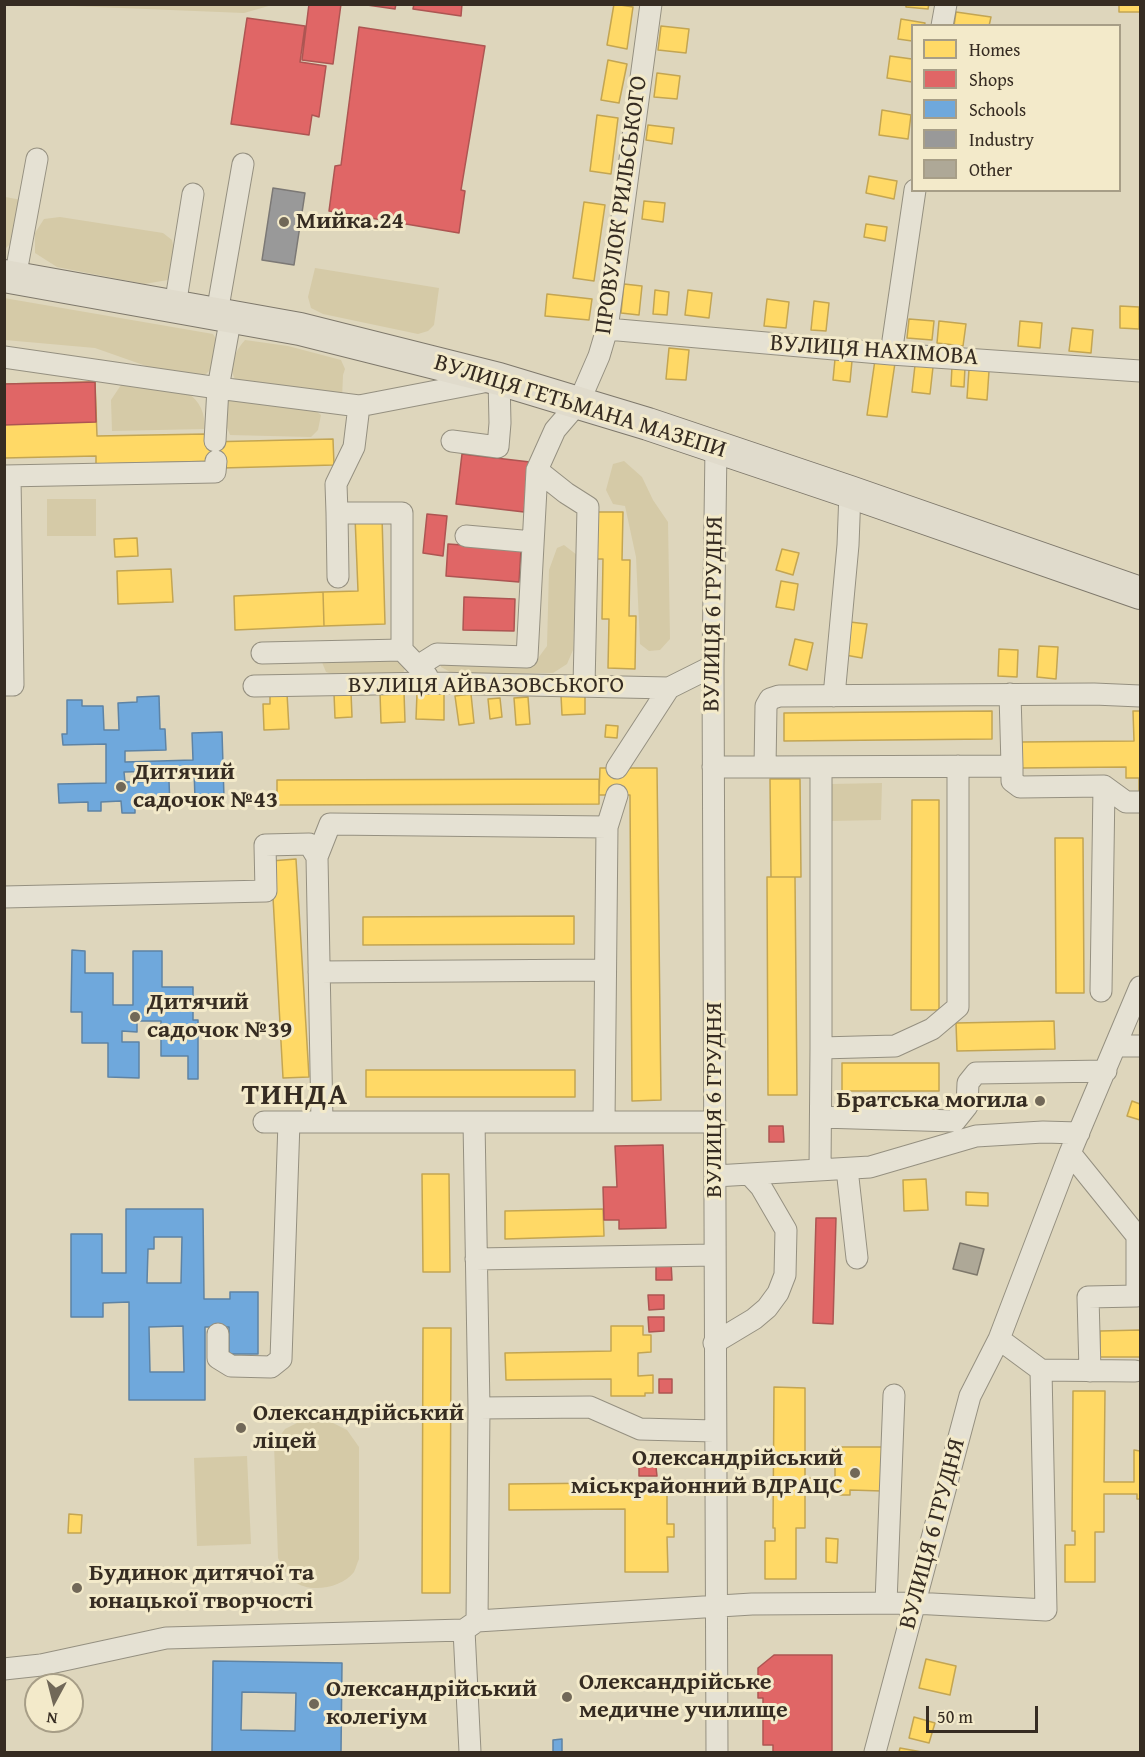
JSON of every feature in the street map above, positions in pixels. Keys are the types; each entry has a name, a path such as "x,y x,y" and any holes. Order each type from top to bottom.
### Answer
{"highway":[{"name":"ВУЛИЦЯ ГЕТЬМАНА МАЗЕПИ","path":"10,277 224,315 361,344 499,379 579,402 716,447 1140,593"}],"street":[{"name":"ПРОВУЛОК РИЛЬСЬКОГО","path":"537,470 555,430 579,402 599,356 607,329 651,4"},
{"path":"942,24 946,4"},
{"path":"10,277 37,159"},
{"path":"4,685 14,685 7,476 215,472 218,388 224,315 243,164"},
{"path":"891,354 915,192"},
{"path":"175,306 193,194"},
{"name":"ВУЛИЦЯ НАХІМОВА","path":"607,329 891,354 1140,370"},
{"path":"4,357 359,406 499,379 498,447 452,441"},
{"path":"338,577 336,484 354,447 359,406"},
{"name":"ВУЛИЦЯ 6 ГРУДНЯ","path":"716,447 713,767 717,1752"},
{"path":"417,666 437,654 527,657 537,470"},
{"path":"537,470 588,507 584,686"},
{"path":"834,696 848,545 850,492"},
{"path":"337,513 402,513 402,650 434,683"},
{"path":"466,536 533,542"},
{"path":"261,653 402,650"},
{"name":"ВУЛИЦЯ АЙВАЗОВСЬКОГО","path":"254,686 434,683 669,688 713,666"},
{"path":"617,768 669,688"},
{"path":"1010,694 1012,781 1020,787 1104,786 1126,802 1140,802"},
{"path":"765,767 766,706 770,699 778,696 1010,694 1140,696"},
{"path":"821,1048 895,1046 932,1029 958,1006 958,766"},
{"path":"713,767 1012,766"},
{"path":"820,1170 821,767"},
{"path":"1101,991 1104,786"},
{"path":"604,1122 607,827 617,795"},
{"path":"322,1122 317,857 330,824 607,827"},
{"path":"4,897 266,891 265,845 309,844 317,857"},
{"path":"319,972 605,970"},
{"name":"ВУЛИЦЯ 6 ГРУДНЯ","path":"875,1752 970,1396 999,1339 1070,1153 1140,987"},
{"path":"1116,1046 1140,1046"},
{"path":"821,1117 955,1121 967,1106 968,1083 976,1073 1106,1071"},
{"path":"264,1122 715,1122"},
{"path":"218,1334 218,1358 231,1366 272,1367 281,1359 289,1122"},
{"path":"470,1752 471,1625 479,1408 474,1122"},
{"path":"715,1176 870,1167 976,1136 1043,1132 1079,1133"},
{"path":"1070,1153 1137,1236 1137,1296 1088,1297 1090,1371"},
{"path":"847,1169 857,1258"},
{"path":"714,1343 754,1319 767,1308 778,1293 785,1275 786,1230 761,1187 749,1174"},
{"path":"476,1258 715,1255"},
{"path":"999,1339 1041,1370 1134,1371"},
{"path":"4,1669 41,1665 160,1639 471,1625 717,1605 913,1603 1046,1610 1041,1370"},
{"path":"886,1603 894,1395"},
{"path":"479,1408 590,1407 640,1429 714,1431"}],"shaded area":[{"path":"48,5 272,5 244,13"},
{"path":"5,197 22,200 18,236 5,249"},
{"path":"60,217 163,233 172,240 177,265 168,280 144,284 57,267 35,253 35,233 44,219"},
{"path":"315,268 439,288 434,325 428,331 418,334 323,314 311,308 308,297"},
{"path":"4,298 213,334 222,348 216,364 202,378 149,367 95,348 5,340"},
{"path":"245,340 288,346 341,360 345,369 342,399 235,379 232,369 234,358"},
{"path":"128,383 167,387 191,395 201,408 204,429 112,431 111,400 121,385"},
{"path":"237,395 312,408 321,415 318,430 311,437 230,435 225,422 227,401"},
{"path":"624,461 642,477 653,500 668,522 670,639 660,650 649,651 640,644 636,557 625,506 613,504 606,490 613,464"},
{"path":"47,499 96,499 96,536 47,536"},
{"path":"564,545 577,555 573,650 567,664 553,673 452,673 441,667 441,661 536,661 547,646 549,570 557,548"},
{"path":"386,656 402,661 405,668 402,676 340,677 326,672 321,660"},
{"path":"882,783 881,820 831,821 831,784"},
{"path":"303,1420 329,1421 347,1430 359,1447 359,1559 349,1578 334,1585 316,1588 300,1585 294,1581 284,1570 278,1558 274,1444 285,1429"},
{"path":"247,1456 251,1544 197,1546 194,1458"}],"building: Homes":[{"path":"614,4 633,7 627,49 607,45"},
{"path":"906,4 929,4 928,9 906,7"},
{"path":"1119,4 1140,4 1140,12 1119,12"},
{"path":"956,12 991,17 989,24 954,24"},
{"path":"901,19 925,23 911,24 911,41 898,39"},
{"path":"661,26 689,29 686,53 658,50"},
{"path":"890,56 911,59 911,82 887,78"},
{"path":"608,60 627,64 619,103 601,100"},
{"path":"657,73 680,76 677,99 654,97"},
{"path":"882,110 911,115 908,139 879,135"},
{"path":"597,115 618,118 611,174 590,171"},
{"path":"648,125 674,128 672,144 646,140"},
{"path":"869,176 897,181 894,199 866,193"},
{"path":"644,201 665,203 663,222 642,219"},
{"path":"584,202 605,205 594,281 573,278"},
{"path":"866,224 887,227 885,241 864,237"},
{"path":"624,284 642,286 639,315 621,313"},
{"path":"655,290 669,292 667,315 653,314"},
{"path":"688,290 712,293 709,318 685,315"},
{"path":"547,294 592,299 589,320 545,316"},
{"path":"767,299 789,302 786,328 764,326"},
{"path":"814,301 829,303 826,331 811,330"},
{"path":"1120,306 1139,307 1139,329 1120,328"},
{"path":"909,319 934,321 932,340 907,338"},
{"path":"939,321 966,324 963,346 937,343"},
{"path":"1020,321 1042,323 1040,348 1018,346"},
{"path":"1072,328 1093,330 1091,353 1069,351"},
{"path":"669,348 689,350 686,380 666,379"},
{"path":"835,359 852,361 850,382 833,380"},
{"path":"875,360 895,363 887,417 867,415"},
{"path":"915,365 933,367 930,394 912,392"},
{"path":"952,366 965,367 964,387 951,386"},
{"path":"969,369 989,371 987,400 967,398"},
{"path":"95,382 97,436 206,434 206,442 333,439 334,465 222,468 222,461 96,464 96,456 4,458 4,384"},
{"path":"592,512 623,512 622,560 630,560 629,616 636,616 635,669 608,668 609,619 602,619 603,559 592,559"},
{"path":"382,516 385,624 324,626 323,592 358,591 355,517"},
{"path":"137,538 138,556 115,557 114,539"},
{"path":"782,549 799,553 793,575 776,570"},
{"path":"171,569 173,602 118,604 117,571"},
{"path":"781,581 798,584 794,610 776,607"},
{"path":"323,592 324,626 235,630 234,596"},
{"path":"850,622 867,624 862,658 845,655"},
{"path":"795,639 813,643 807,670 789,665"},
{"path":"1039,646 1058,647 1056,679 1037,677"},
{"path":"999,649 1018,650 1017,677 998,676"},
{"path":"351,692 352,717 335,718 334,693"},
{"path":"404,692 405,722 381,723 380,693"},
{"path":"287,693 289,729 264,730 263,704 270,704 270,694"},
{"path":"417,693 444,693 444,720 416,719"},
{"path":"471,694 474,723 459,725 455,696"},
{"path":"561,695 585,695 585,714 562,715"},
{"path":"528,697 530,724 516,725 514,698"},
{"path":"500,698 502,717 490,719 488,699"},
{"path":"992,711 992,739 784,741 784,713"},
{"path":"1133,711 1140,711 1140,796 1139,778 1126,778 1126,767 1021,768 1021,742 1134,741"},
{"path":"606,725 618,726 617,738 605,737"},
{"path":"600,768 657,768 661,1100 632,1101 630,795 599,795"},
{"path":"599,779 599,804 277,805 277,780"},
{"path":"770,779 800,779 801,877 771,877"},
{"path":"912,800 939,800 939,1010 911,1010"},
{"path":"1055,838 1083,838 1084,993 1056,993"},
{"path":"296,859 309,1077 283,1078 271,861"},
{"path":"767,877 795,877 797,1095 768,1095"},
{"path":"574,916 574,944 363,945 363,917"},
{"path":"1054,1021 1055,1049 957,1051 956,1023"},
{"path":"842,1063 939,1063 939,1091 842,1091"},
{"path":"366,1070 575,1070 575,1097 366,1097"},
{"path":"1132,1101 1140,1104 1140,1120 1127,1116"},
{"path":"422,1174 449,1174 450,1272 423,1272"},
{"path":"926,1179 928,1210 904,1211 903,1180"},
{"path":"966,1192 988,1193 988,1206 966,1205"},
{"path":"603,1209 604,1236 505,1239 505,1211"},
{"path":"611,1326 643,1326 643,1335 651,1335 651,1352 638,1353 638,1376 653,1375 653,1393 645,1393 645,1396 611,1396 611,1379 506,1380 505,1353 611,1351"},
{"path":"423,1328 451,1328 450,1593 422,1593"},
{"path":"1140,1330 1140,1357 1100,1357 1100,1331"},
{"path":"774,1387 805,1388 805,1478 835,1479 835,1447 882,1447 882,1491 850,1490 850,1495 838,1495 838,1491 805,1491 805,1528 796,1528 796,1579 765,1579 765,1541 775,1541 775,1528 773,1528"},
{"path":"1073,1391 1105,1391 1104,1482 1134,1482 1134,1450 1140,1451 1140,1499 1137,1499 1137,1494 1104,1494 1104,1532 1095,1532 1095,1582 1065,1582 1065,1545 1075,1545 1075,1531 1072,1531"},
{"path":"607,1483 608,1491 667,1491 667,1524 674,1524 674,1537 667,1537 668,1572 625,1572 625,1509 509,1510 509,1484"},
{"path":"69,1514 82,1515 81,1533 68,1533"},
{"path":"826,1538 838,1539 837,1563 826,1562"},
{"path":"926,1659 956,1666 950,1695 919,1688"},
{"path":"914,1717 935,1723 929,1743 909,1738"},
{"path":"900,1748 922,1752 899,1752"}],"building: Shops":[{"path":"309,4 341,4 333,64 302,60"},
{"path":"360,4 396,4 395,9"},
{"path":"414,4 462,4 461,16 413,9"},
{"path":"247,18 305,26 300,62 326,66 319,117 312,115 309,135 231,124"},
{"path":"359,27 485,46 461,190 465,191 459,233 329,211 335,166 341,165"},
{"path":"95,382 96,422 4,425 4,384"},
{"path":"462,454 530,462 524,512 456,504"},
{"path":"427,514 447,516 443,556 423,553"},
{"path":"448,544 521,549 519,582 446,576"},
{"path":"464,597 515,599 514,631 463,630"},
{"path":"769,1126 783,1126 784,1142 769,1142"},
{"path":"663,1145 666,1228 619,1229 619,1220 604,1220 603,1187 617,1187 615,1146"},
{"path":"816,1218 836,1218 833,1324 813,1323"},
{"path":"656,1262 671,1262 672,1280 656,1280"},
{"path":"648,1295 664,1295 664,1309 649,1310"},
{"path":"648,1317 664,1317 664,1331 649,1332"},
{"path":"659,1379 672,1379 672,1393 659,1393"},
{"path":"639,1467 656,1467 657,1476 639,1476"},
{"path":"774,1655 832,1655 832,1752 773,1752 773,1745 763,1745 763,1698 758,1698 758,1668"}],"building: Schools":[{"path":"159,696 160,729 165,729 166,750 125,751 125,762 193,760 192,733 222,732 224,798 195,799 194,770 124,772 125,782 169,781 170,807 135,808 135,813 122,813 121,801 101,802 101,811 88,811 88,802 59,803 58,784 106,783 106,744 63,745 62,734 67,734 67,700 82,700 82,706 103,706 104,730 119,730 118,703 137,702 137,697"},
{"path":"72,950 85,951 85,973 113,973 113,1005 133,1005 133,951 162,951 162,987 193,987 193,1020 198,1020 198,1079 188,1079 188,1056 161,1056 161,1021 137,1021 137,1032 122,1031 122,1042 139,1042 139,1078 108,1077 108,1043 82,1043 82,1012 71,1012"},
{"path":"126,1209 203,1209 204,1299 230,1299 230,1292 258,1292 258,1354 229,1354 229,1327 205,1327 205,1400 129,1400 129,1302 103,1303 103,1317 71,1317 71,1234 102,1234 102,1273 126,1273","holes":["154,1237 182,1237 181,1283 147,1283 148,1249 154,1249","183,1326 184,1372 150,1372 149,1327"]},
{"path":"213,1661 342,1663 341,1752 212,1752","holes":["242,1692 296,1693 295,1731 241,1730"]},
{"path":"562,1739 562,1752 553,1752 553,1740"}],"building: Industry":[{"name":"Мийка.24","path":"273,188 305,193 294,265 262,260"}],"building: Other":[{"path":"960,1243 984,1249 977,1275 953,1269"}],"place":[{"name":"Мийка.24","path":"284,222"},
{"name":"Дитячий садочок №43","path":"121,787"},
{"name":"Дитячий садочок №39","path":"135,1017"},
{"name":"Братська могила","path":"1040,1101"},
{"name":"Олександрійський ліцей","path":"241,1428"},
{"name":"Олександрійський міськрайонний ВДРАЦС","path":"855,1473"},
{"name":"Будинок дитячої та юнацької творчості","path":"77,1588"},
{"name":"Олександрійське медичне училище","path":"567,1697"},
{"name":"Олександрійський колегіум","path":"314,1704"}],"district":[{"name":"ТИНДА","path":"295,1096"}]}
